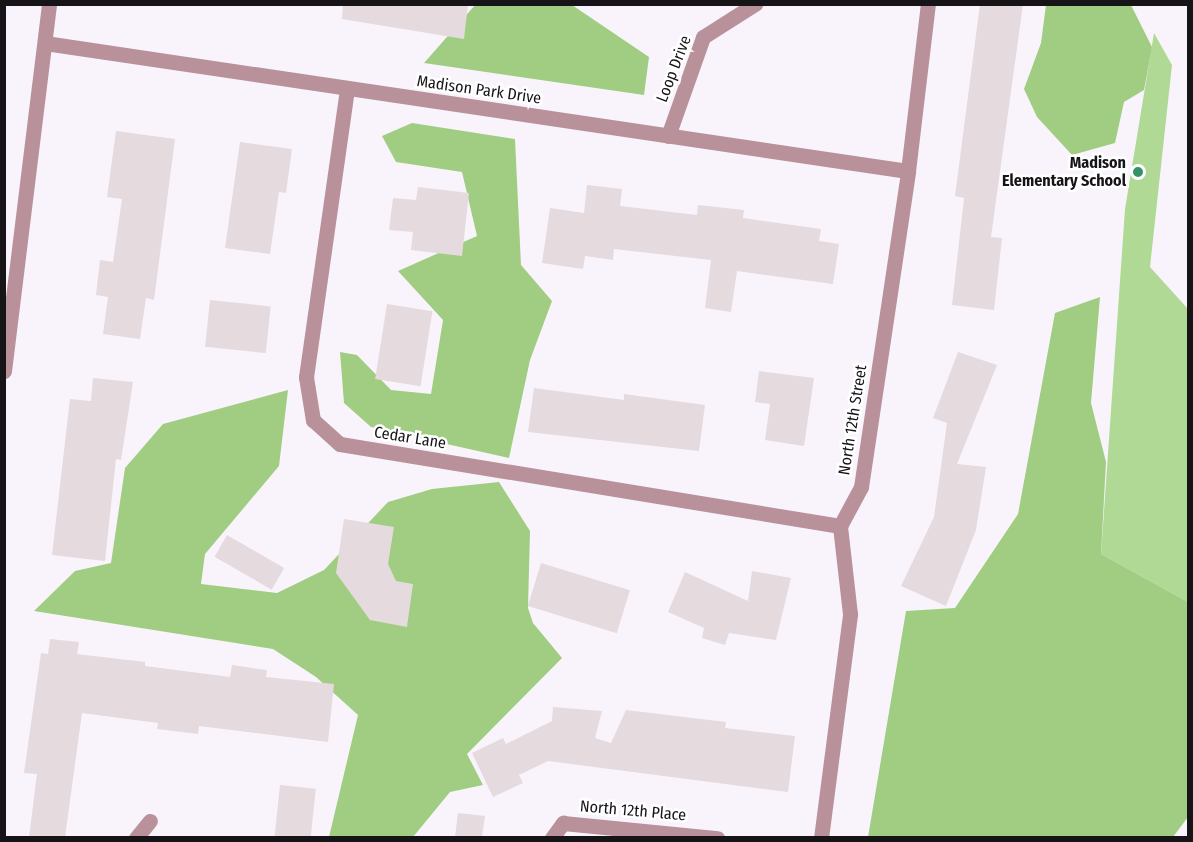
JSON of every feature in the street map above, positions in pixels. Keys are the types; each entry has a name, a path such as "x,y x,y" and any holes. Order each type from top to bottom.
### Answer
{"street":[{"path":"4,371 49,4"},
{"name":"Loop Drive","path":"668,136 703,37 755,4"},
{"name":"North 12th Street","path":"840,526 861,487 908,171 928,4"},
{"name":"Madison Park Drive","path":"45,43 908,171"},
{"name":"Cedar Lane","path":"347,89 306,377 313,420 340,444 840,526"},
{"path":"821,837 849,614 840,526"},
{"path":"136,837 150,821"},
{"name":"North 12th Place","path":"552,837 563,823 717,837"}],"green space":[{"path":"476,4 572,5 649,57 644,95 424,63"},
{"path":"1046,5 1131,5 1152,47 1144,90 1124,102 1115,143 1072,155 1037,117 1024,89 1041,43"},
{"path":"1154,33 1172,65 1150,267 1188,309 1188,602 1101,554 1125,209"},
{"path":"412,123 515,139 521,265 552,301 530,360 509,458 371,427 344,403 340,352 357,355 391,390 431,394 443,320 398,271 477,236 462,172 396,162 382,136"},
{"path":"1100,297 1091,403 1106,462 1101,554 1188,602 1188,817 1173,837 868,837 906,611 955,608 1018,514 1055,313"},
{"path":"288,390 279,466 205,554 201,584 277,593 324,570 388,502 432,489 499,482 530,531 528,608 533,623 562,658 467,754 483,785 450,792 413,837 329,837 358,715 316,677 273,649 34,611 75,571 111,563 125,468 163,424"}],"building":[{"path":"343,4 468,4 464,39 342,19"},
{"path":"980,4 1023,4 991,237 1002,238 994,310 952,305 964,198 955,196"},
{"path":"116,131 175,139 154,300 146,298 140,339 103,334 108,297 96,295 100,260 113,262 122,199 107,197"},
{"path":"240,142 292,149 286,193 279,192 270,254 225,248"},
{"path":"587,185 622,189 620,206 697,215 698,205 744,210 743,218 821,229 819,241 839,244 833,284 737,271 731,312 705,308 711,260 614,249 613,260 585,256 583,269 542,263 550,208 584,213"},
{"path":"418,187 469,193 462,256 411,250 413,232 389,230 393,198 416,200"},
{"path":"210,300 271,306 266,353 205,347"},
{"path":"387,304 432,311 421,386 375,379"},
{"path":"958,352 997,365 957,464 986,467 976,530 946,606 901,586 934,517 947,423 933,418"},
{"path":"759,371 814,378 804,446 765,440 770,404 755,402"},
{"path":"93,378 133,382 121,460 116,459 105,561 52,555 70,399 91,401"},
{"path":"534,388 624,400 624,394 705,405 699,451 528,432"},
{"path":"344,519 394,527 388,564 396,581 413,584 407,627 370,620 336,573"},
{"path":"227,535 284,568 272,590 214,557"},
{"path":"541,563 630,590 617,633 528,606"},
{"path":"752,571 791,578 776,640 729,633 725,645 702,638 704,628 668,612 685,572 748,601"},
{"path":"50,639 79,642 77,654 145,662 145,666 230,677 232,665 267,670 266,677 334,684 328,742 199,726 198,734 157,729 158,723 82,713 65,837 29,837 37,774 24,773 41,653 48,654"},
{"path":"553,707 602,711 595,738 611,743 626,710 726,722 725,728 795,736 788,792 548,761 519,775 523,783 493,797 472,753 503,738 506,744 552,721"},
{"path":"280,785 316,789 311,838 275,837"},
{"path":"458,813 485,816 482,837 455,837"}],"place":[{"name":"Madison Elementary School","path":"1138,172"}]}
